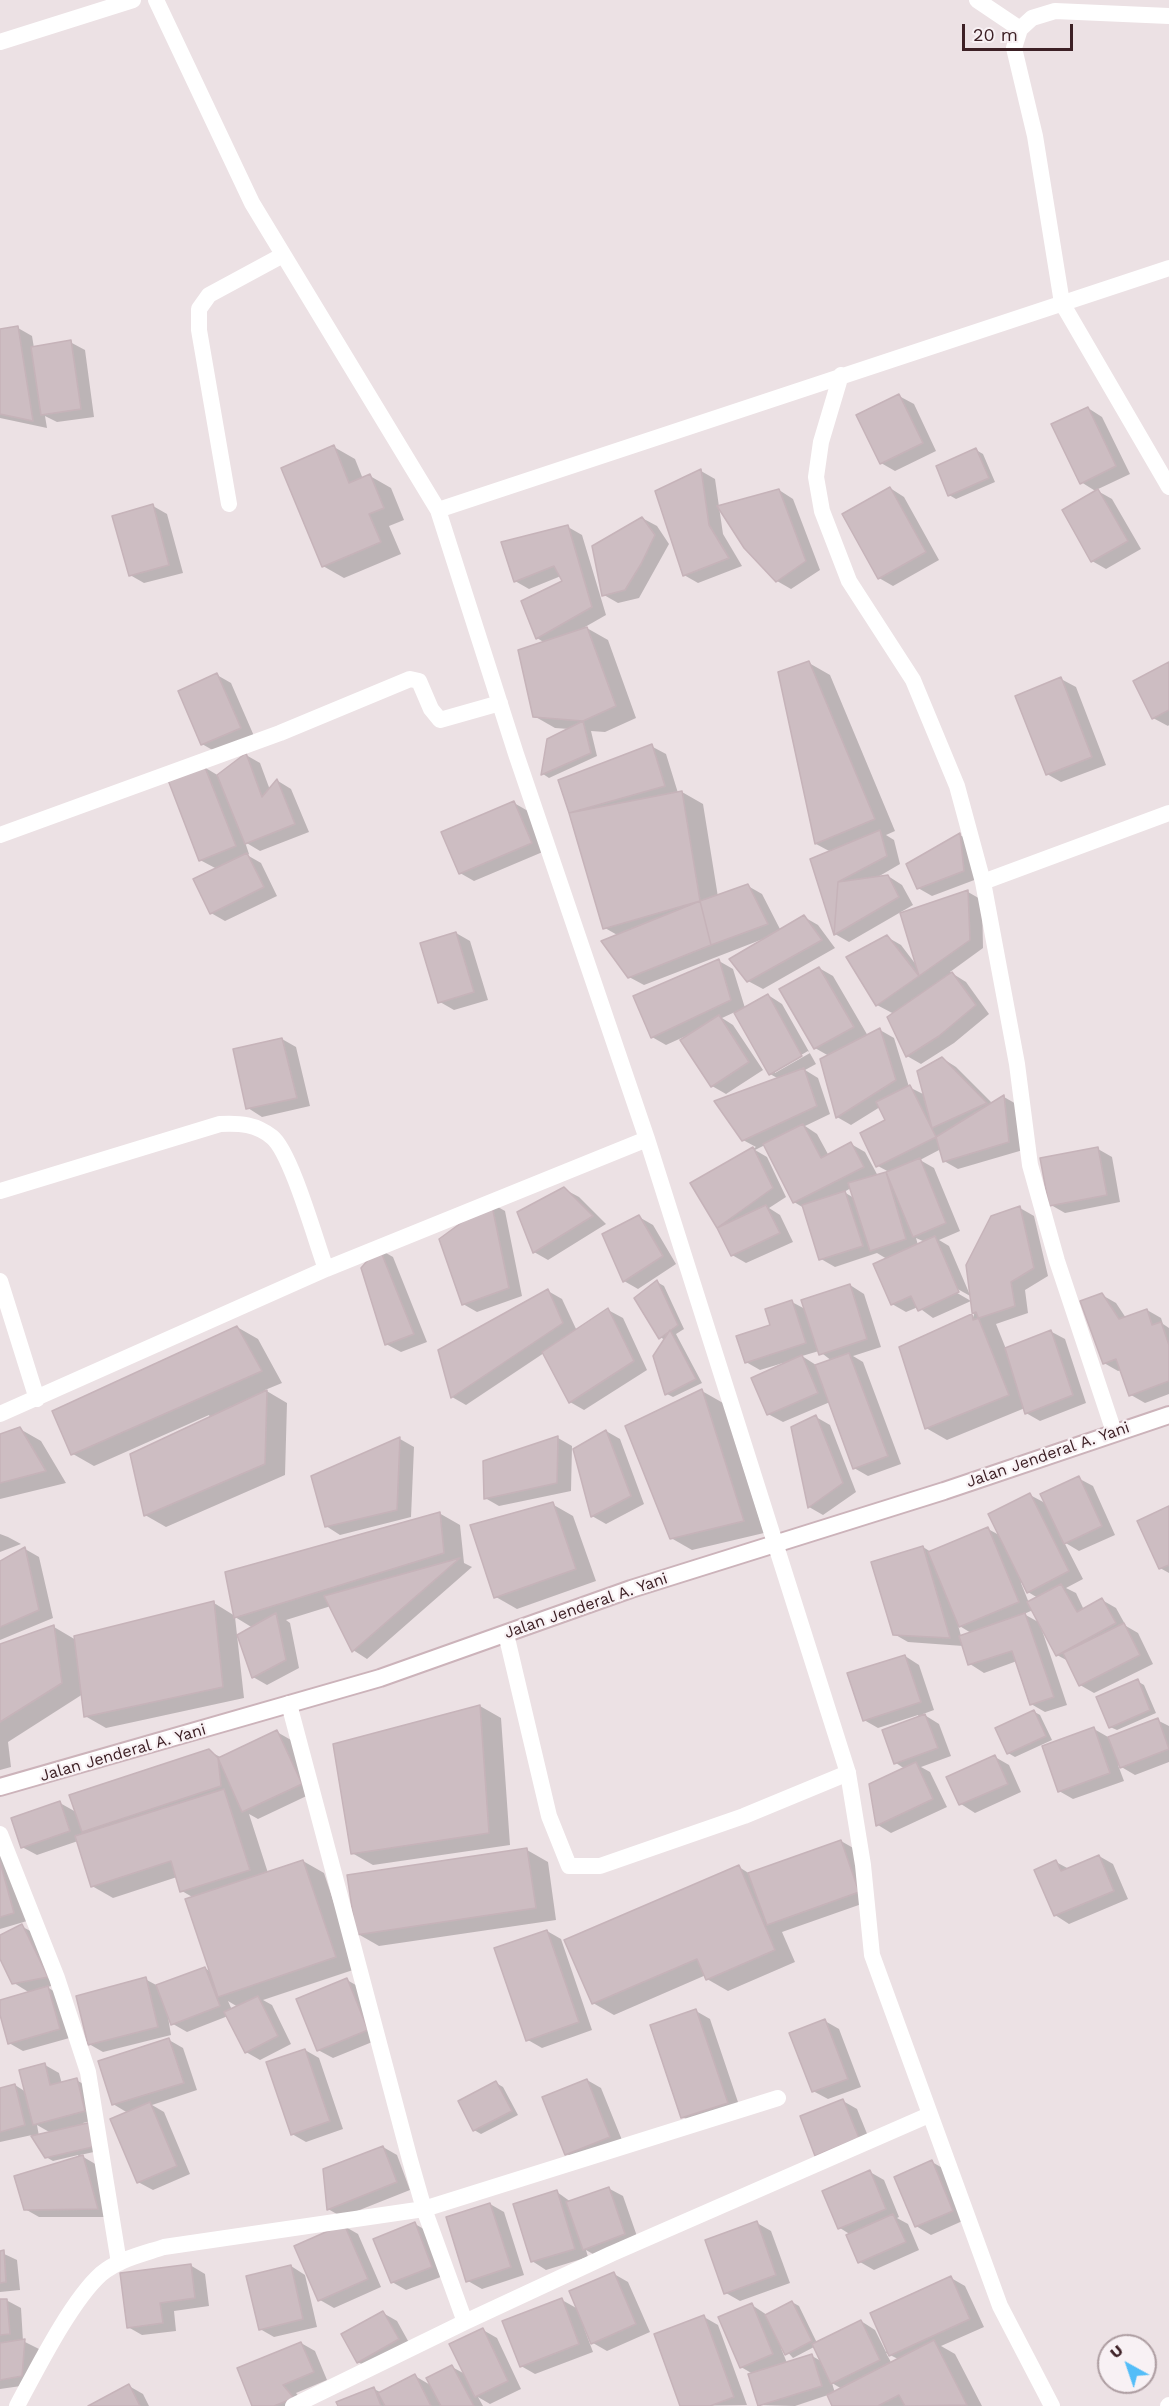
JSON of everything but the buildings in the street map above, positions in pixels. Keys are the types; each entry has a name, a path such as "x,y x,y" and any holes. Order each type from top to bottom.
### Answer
{"street":[{"path":"0,42 133,0"},
{"path":"156,0 252,203 438,510 646,1139 773,1545 818,1673 848,1773 863,1865 872,1955 1000,2306 1052,2406"},
{"path":"977,0 1020,28"},
{"path":"1169,16 1054,11 1032,18 1020,28 1014,48 1035,136 1062,303 1169,487"},
{"path":"229,504 199,330 199,309 208,295 283,255"},
{"path":"438,510 1169,268"},
{"path":"841,375 821,442 816,477 822,511 849,581 913,680 957,786 983,882 1017,1064 1030,1165 1057,1261 1114,1432"},
{"path":"0,835 280,733 410,679 419,681 431,709 440,720 500,703"},
{"path":"983,882 1169,813"},
{"path":"0,1191 220,1124 244,1123 274,1138 287,1159 326,1269"},
{"path":"0,1414 326,1269 646,1139"},
{"path":"0,1281 37,1399"},
{"name":"Jalan Jenderal A. Yani","path":"0,1787 380,1678 631,1589 944,1491 1169,1415"},
{"path":"506,1634 549,1816 569,1866 600,1866 744,1816 848,1773"},
{"path":"289,1704 424,2208 465,2322"},
{"path":"0,1834 57,1978 88,2072 119,2263"},
{"path":"17,2406 73,2310 101,2275 119,2263 164,2247 424,2208 778,2098"},
{"path":"293,2406 611,2254 929,2115"}]}
